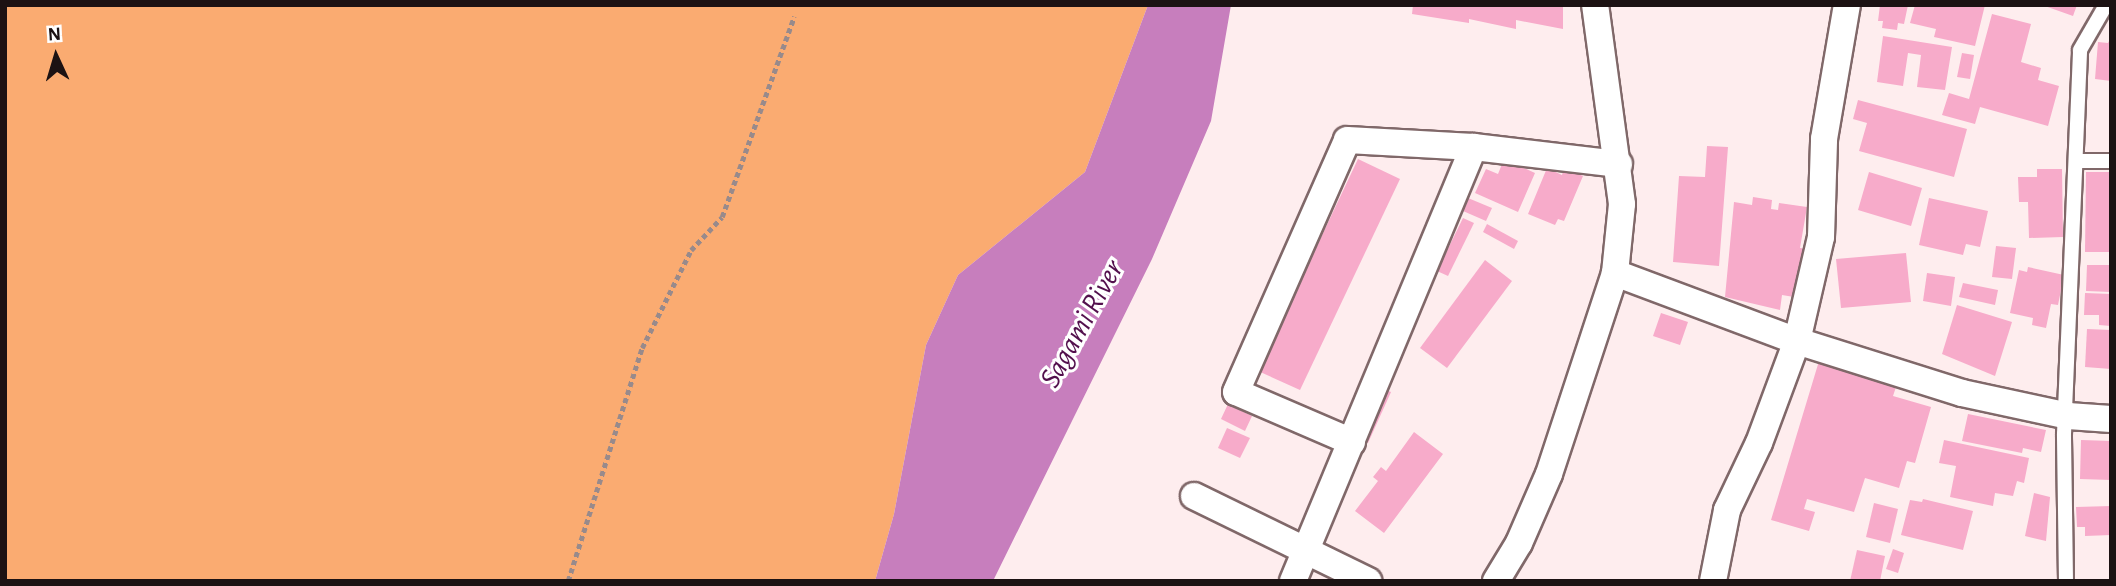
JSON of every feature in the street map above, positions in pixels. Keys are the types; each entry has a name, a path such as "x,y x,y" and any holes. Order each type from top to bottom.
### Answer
{"street":[{"path":"1496,581 1518,543 1549,474 1615,273 1622,204 1619,164 1595,5"},
{"path":"1713,581 1727,510 1759,443 1797,341 1821,237 1824,139 1847,5"},
{"path":"1352,442 1236,392 1347,140 1474,147 1619,164"},
{"path":"1293,581 1474,147"},
{"path":"1615,273 1797,341 1962,393 2068,416 2111,419"},
{"path":"1194,496 1306,554 1368,581"}],"lane":[{"path":"2066,581 2068,416 2080,50 2106,5"},
{"path":"2078,161 2111,161"}],"path":[{"path":"568,581 642,348 691,250 722,216 794,17"}],"shaded area":[{"path":"5,5 1148,5 1085,172 958,275 926,345 894,514 875,581 5,581"}],"water":[{"name":"Sagami River","path":"1148,5 1231,5 1211,121 1152,259 993,581 875,581 894,514 926,345 958,275 1085,172"}],"building":[{"path":"1413,5 1563,5 1563,29 1516,20 1516,29 1469,19 1469,23 1412,14"},
{"path":"1880,5 1908,5 1904,24 1898,23 1897,30 1882,28 1883,21 1878,21"},
{"path":"1915,5 1985,5 1975,46 1934,37 1936,29 1910,23"},
{"path":"2042,5 2077,5 2073,16"},
{"path":"1992,14 2031,24 2021,62 2041,68 2038,80 2059,86 2048,126 1980,107 1975,124 1942,115 1949,93 1969,99"},
{"path":"1883,36 1952,47 1945,90 1917,87 1921,55 1908,53 1903,86 1877,82"},
{"path":"2111,37 2111,81 2095,79 2098,42 2108,43"},
{"path":"1962,53 1974,55 1970,79 1957,77"},
{"path":"1858,100 1967,129 1954,177 1859,151 1867,123 1853,119"},
{"path":"1707,146 1728,147 1719,266 1673,262 1679,176 1705,177"},
{"path":"1358,159 1400,179 1300,390 1258,371"},
{"path":"1504,159 1535,173 1518,212 1475,193 1486,169 1498,174"},
{"path":"1547,168 1562,175 1564,168 1583,176 1564,221 1558,219 1555,225 1528,214"},
{"path":"2037,169 2062,169 2063,237 2029,238 2028,202 2019,202 2018,177 2037,177"},
{"path":"1869,172 1922,188 1911,226 1858,210"},
{"path":"2086,172 2111,172 2111,252 2085,252"},
{"path":"1753,197 1772,200 1771,209 1778,210 1779,203 1807,207 1800,248 1808,249 1800,298 1782,295 1780,310 1725,297 1734,202 1752,205"},
{"path":"1468,198 1492,208 1486,221 1463,211"},
{"path":"1929,198 1988,211 1980,247 1966,244 1963,255 1919,245"},
{"path":"1463,218 1474,223 1448,276 1437,271"},
{"path":"1487,224 1518,241 1514,249 1483,232"},
{"path":"1996,246 2016,248 2012,279 1992,277"},
{"path":"1906,253 1911,302 1841,308 1836,259"},
{"path":"1485,260 1512,281 1447,368 1420,348"},
{"path":"2087,265 2111,265 2111,292 2086,291"},
{"path":"2028,267 2064,275 2058,305 2051,304 2046,328 2032,325 2033,318 2010,313 2019,270 2027,272"},
{"path":"1927,273 1955,277 1951,306 1923,301"},
{"path":"1963,283 1998,290 1995,305 1959,297"},
{"path":"2085,293 2111,294 2111,326 2099,325 2099,315 2084,315"},
{"path":"1957,305 2012,322 1995,376 1942,354"},
{"path":"1661,313 1688,322 1680,345 1653,336"},
{"path":"2087,329 2111,330 2111,369 2085,367"},
{"path":"1819,361 1897,384 1893,396 1931,407 1915,463 1907,461 1899,488 1865,478 1854,512 1807,499 1804,509 1815,512 1809,531 1771,520"},
{"path":"1381,388 1391,392 1368,443 1358,438"},
{"path":"1228,404 1252,416 1245,431 1221,419"},
{"path":"1968,414 2046,430 2041,452 2023,448 2022,453 1962,441"},
{"path":"1227,428 1250,438 1240,458 1218,448"},
{"path":"1414,432 1443,454 1384,533 1355,511 1378,481 1373,477 1381,467 1386,471"},
{"path":"1944,440 2029,458 2024,483 2017,481 2013,496 1995,493 1993,506 1950,497 1956,466 1939,463"},
{"path":"2081,440 2111,441 2111,480 2080,479"},
{"path":"2034,493 2050,497 2046,541 2025,536"},
{"path":"1923,499 1973,511 1963,550 1901,535 1910,500 1922,502"},
{"path":"1874,503 1898,509 1890,543 1866,537"},
{"path":"2111,506 2111,535 2085,536 2085,527 2077,527 2076,507"},
{"path":"1893,549 1904,553 1898,573 1886,569"},
{"path":"1857,550 1885,556 1880,581 1850,581"}]}
